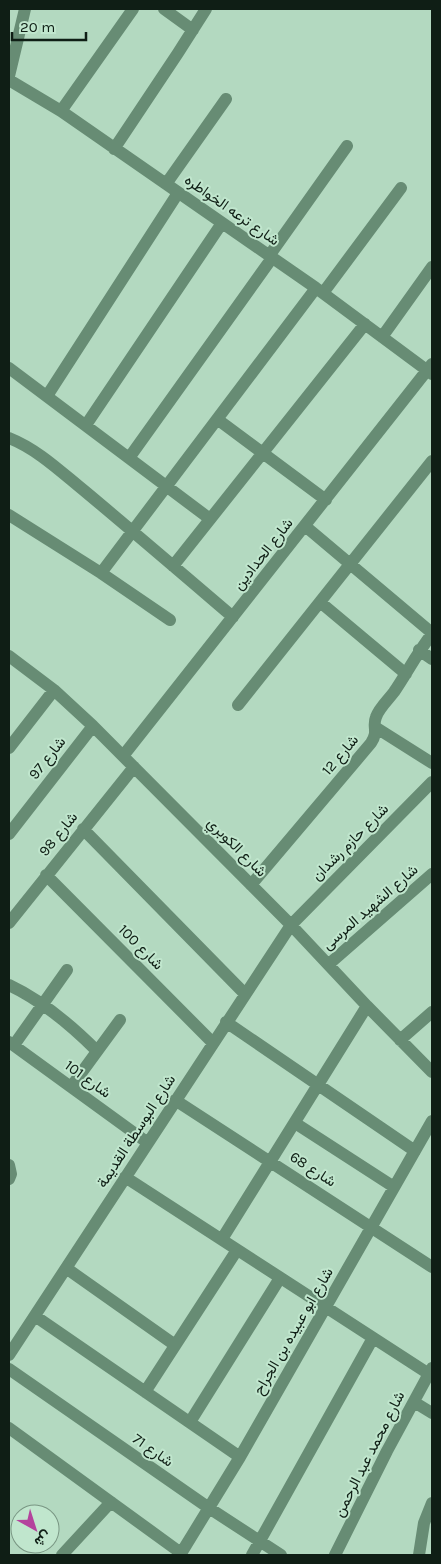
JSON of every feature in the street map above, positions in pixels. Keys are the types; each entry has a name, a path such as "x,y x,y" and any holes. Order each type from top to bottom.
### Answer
{"street":[{"path":"9,78 25,9"},
{"path":"61,111 133,9"},
{"path":"164,9 193,30"},
{"path":"114,149 206,9"},
{"name":"شارع ترعه الخواطره","path":"9,78 61,111 320,291 382,337 431,369"},
{"path":"166,184 226,100"},
{"path":"129,458 347,146"},
{"path":"101,573 217,420 401,188"},
{"path":"47,396 178,193"},
{"path":"86,425 222,223"},
{"path":"382,337 432,267"},
{"path":"173,566 365,324"},
{"path":"9,368 210,519"},
{"name":"شارع الحدادين","path":"123,756 431,369"},
{"path":"217,420 326,500"},
{"path":"9,438 42,457 233,617"},
{"path":"238,705 432,461"},
{"path":"9,515 101,573 170,620"},
{"path":"305,526 432,634"},
{"path":"320,602 406,674"},
{"name":"شارع 12","path":"251,885 371,743 376,735 375,718 406,674 419,650 432,634"},
{"path":"419,650 432,660"},
{"name":"شارع الكوبري","path":"9,656 54,690 93,726 291,925 432,1072"},
{"path":"9,748 54,690"},
{"name":"شارع 97","path":"9,834 93,726"},
{"path":"375,727 432,763"},
{"name":"شارع 98","path":"9,923 134,767"},
{"name":"شارع حازم رشدان","path":"291,925 432,782"},
{"path":"83,829 245,994"},
{"name":"شارع الشهيد المرسى","path":"329,964 432,874"},
{"name":"شارع 100","path":"46,875 213,1043"},
{"name":"شارع البوسطة القديمة","path":"9,1355 291,925"},
{"path":"11,1044 67,970"},
{"path":"9,985 43,1004 62,1018 97,1052"},
{"path":"222,1240 367,1006"},
{"path":"400,1040 432,1012"},
{"path":"72,1087 120,1020"},
{"path":"226,1022 415,1151"},
{"name":"شارع 101","path":"11,1044 148,1143"},
{"name":"شارع 68","path":"176,1100 372,1226 432,1267"},
{"name":"شارع ابو عبيده بن الجراح","path":"181,1554 240,1457 432,1121"},
{"path":"295,1123 394,1188"},
{"path":"9,1165 11,1174 9,1179"},
{"path":"125,1177 373,1338 431,1371"},
{"path":"145,1392 237,1250"},
{"path":"66,1268 175,1346"},
{"path":"190,1422 280,1278"},
{"path":"35,1316 240,1457"},
{"path":"252,1555 373,1338"},
{"name":"شارع 71","path":"9,1369 209,1508 281,1555"},
{"name":"شارع محمد عبد الرحمن","path":"335,1555 387,1451 431,1371"},
{"path":"414,1402 432,1413"},
{"path":"9,1428 181,1554"},
{"path":"62,1555 111,1502"},
{"path":"419,1555 420,1538 432,1503"}]}
